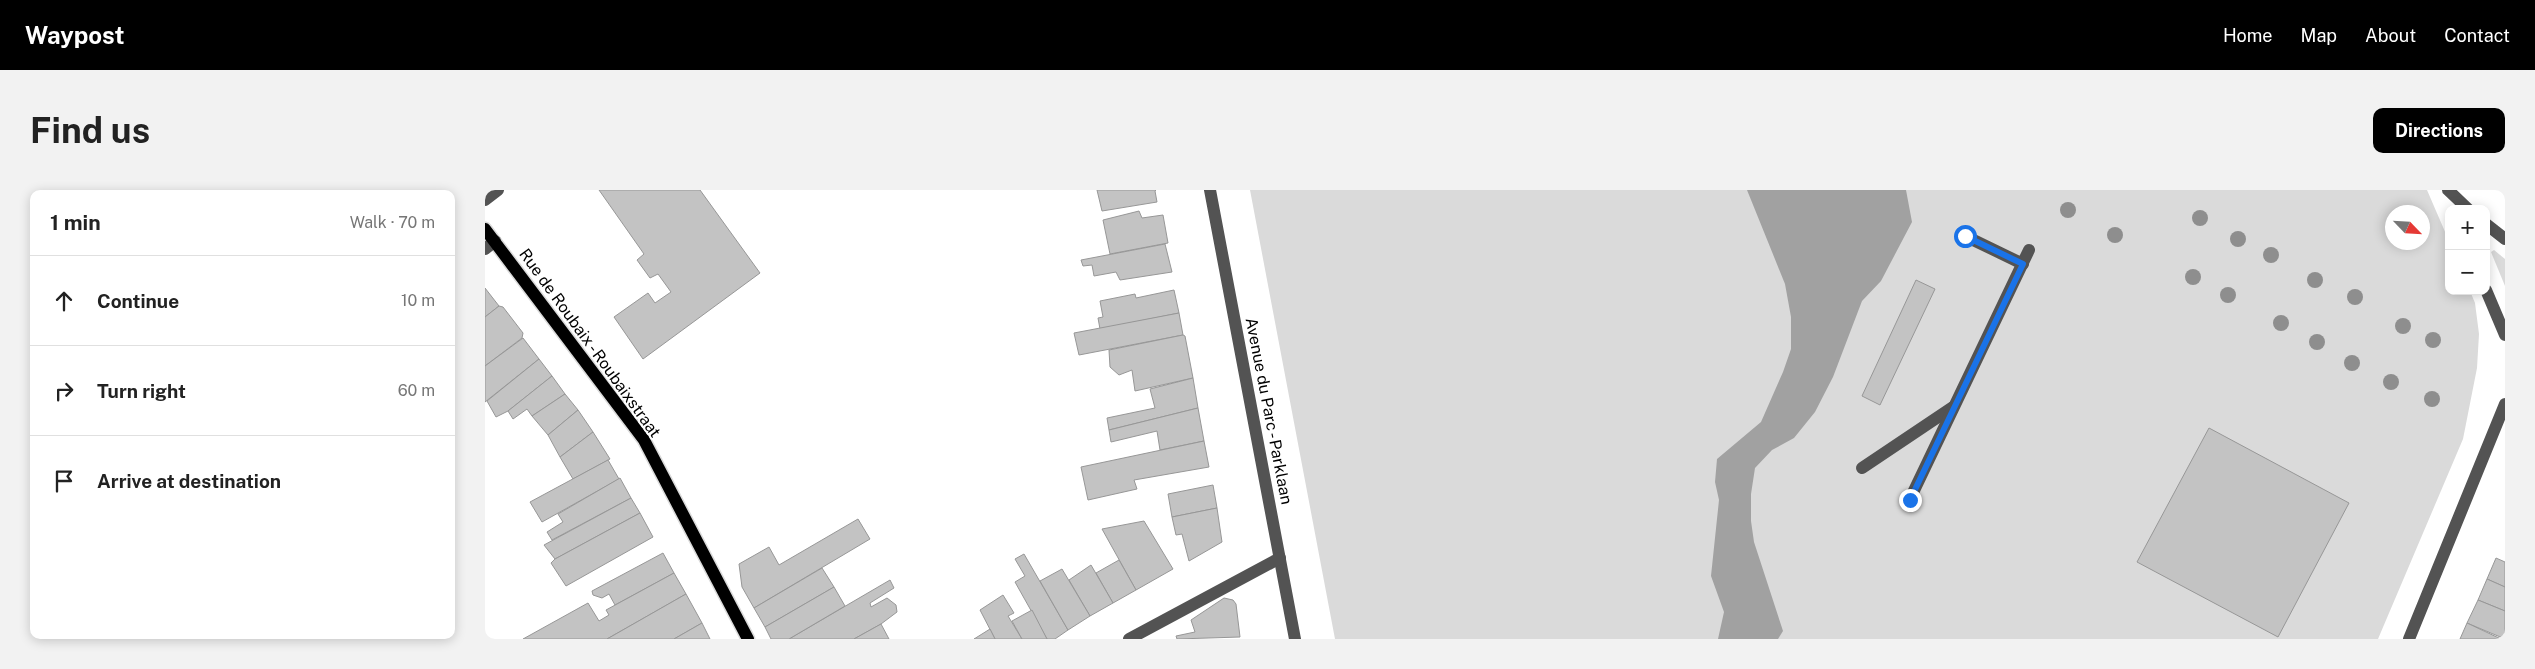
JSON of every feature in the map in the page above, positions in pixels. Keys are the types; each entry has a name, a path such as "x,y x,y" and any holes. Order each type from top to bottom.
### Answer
{"main road":[{"name":"Rue de Roubaix - Roubaixstraat","path":"485,229 490,245 644,440 747,639"}],"street":[{"path":"485,200 498,190"},
{"name":"Avenue du Parc - Parklaan","path":"1210,190 1295,639"},
{"path":"2447,190 2453,205"},
{"path":"2447,190 2464,205"},
{"path":"2490,227 2505,239"},
{"path":"1965,236 2023,264"},
{"path":"1910,500 2029,250"},
{"path":"2488,295 2505,335"},
{"path":"2409,639 2505,404"},
{"path":"1862,468 1955,406"},
{"path":"1129,639 1280,558"}],"shaded area":[{"path":"1250,190 2427,190 2445,232 2445,295 2472,295 2475,303 2479,334 2477,368 2463,439 2378,639 1335,639"},
{"path":"1747,190 1906,190 1912,222 1881,281 1862,301 1833,377 1815,412 1794,438 1772,450 1755,468 1751,494 1751,521 1754,542 1783,631 1778,639 1718,639 1724,612 1711,576 1719,500 1715,482 1717,459 1761,422 1791,349 1791,317 1785,284"},
{"path":"2494,250 2505,259 2505,286 2491,252"}],"building":[{"path":"599,190 700,190 760,273 643,359 614,317 648,293 655,303 671,292 658,274 650,278 637,260 644,254"},
{"path":"1097,190 1156,190 1157,202 1102,211"},
{"path":"1139,211 1142,218 1163,215 1168,243 1110,254 1103,220"},
{"path":"1165,244 1172,272 1120,280 1116,272 1094,276 1092,265 1083,266 1081,260"},
{"path":"1916,280 1935,289 1880,405 1862,396"},
{"path":"485,288 499,306 485,317"},
{"path":"1174,290 1179,313 1100,329 1098,318 1103,317 1100,301 1135,294 1136,298"},
{"path":"499,306 503,307 523,333 522,338 485,366 485,317"},
{"path":"1179,313 1183,335 1079,355 1074,333"},
{"path":"1185,336 1193,378 1135,391 1132,370 1119,375 1110,367 1109,350"},
{"path":"523,338 539,359 485,402 485,366"},
{"path":"539,359 552,376 508,411 496,417 487,401"},
{"path":"552,376 565,394 532,416 527,409 513,419 508,411"},
{"path":"1193,378 1198,408 1109,430 1107,418 1155,408 1150,389"},
{"path":"565,394 578,410 548,435 532,416"},
{"path":"1198,408 1204,441 1160,450 1157,431 1111,442 1109,430"},
{"path":"578,410 593,432 560,457 548,435"},
{"path":"2209,428 2349,503 2278,637 2137,562"},
{"path":"593,432 610,459 573,479 560,457"},
{"path":"1204,441 1209,467 1134,480 1137,489 1088,500 1081,467"},
{"path":"608,460 619,479 542,522 530,502"},
{"path":"620,478 631,498 552,540 547,532 563,522 558,514"},
{"path":"1213,485 1217,508 1172,517 1168,494"},
{"path":"631,498 640,513 555,559 544,545"},
{"path":"1217,508 1222,542 1189,561 1182,534 1176,535 1172,517"},
{"path":"640,513 653,537 566,586 551,563 555,559"},
{"path":"858,519 870,539 754,608 742,587 739,564 769,547 779,565"},
{"path":"1144,521 1173,569 1136,590 1102,529"},
{"path":"663,553 674,573 615,605 609,594 602,598 593,595 592,591"},
{"path":"1024,554 1068,630 1055,639 1047,639 1015,582 1025,576 1015,559"},
{"path":"2496,558 2505,562 2505,587 2487,579"},
{"path":"1119,560 1136,590 1113,603 1096,573"},
{"path":"1091,565 1113,603 1090,616 1069,580"},
{"path":"822,568 834,587 765,627 754,608"},
{"path":"1062,569 1090,616 1068,630 1040,581"},
{"path":"674,573 686,594 607,639 523,639 588,603 599,621 609,615 606,610"},
{"path":"2487,579 2505,587 2505,611 2478,600"},
{"path":"890,580 894,588 870,603 871,607 887,598 896,605 897,612 881,624 854,639 789,639"},
{"path":"834,587 845,606 789,639 771,639 765,627"},
{"path":"686,594 702,623 674,639 607,639"},
{"path":"1003,595 1014,613 1008,616 1022,639 995,639 980,610"},
{"path":"1224,598 1233,600 1236,604 1240,637 1177,639 1176,636 1195,632 1191,620"},
{"path":"2478,600 2505,611 2505,639 2467,623"},
{"path":"1032,610 1047,639 1022,639 1012,621"},
{"path":"702,623 710,639 674,639"},
{"path":"2467,623 2501,639 2460,639"},
{"path":"881,624 889,639 854,639"},
{"path":"990,629 995,639 974,639"}],"route":[{"path":"1910,500 2023,264 1965,236"}]}
